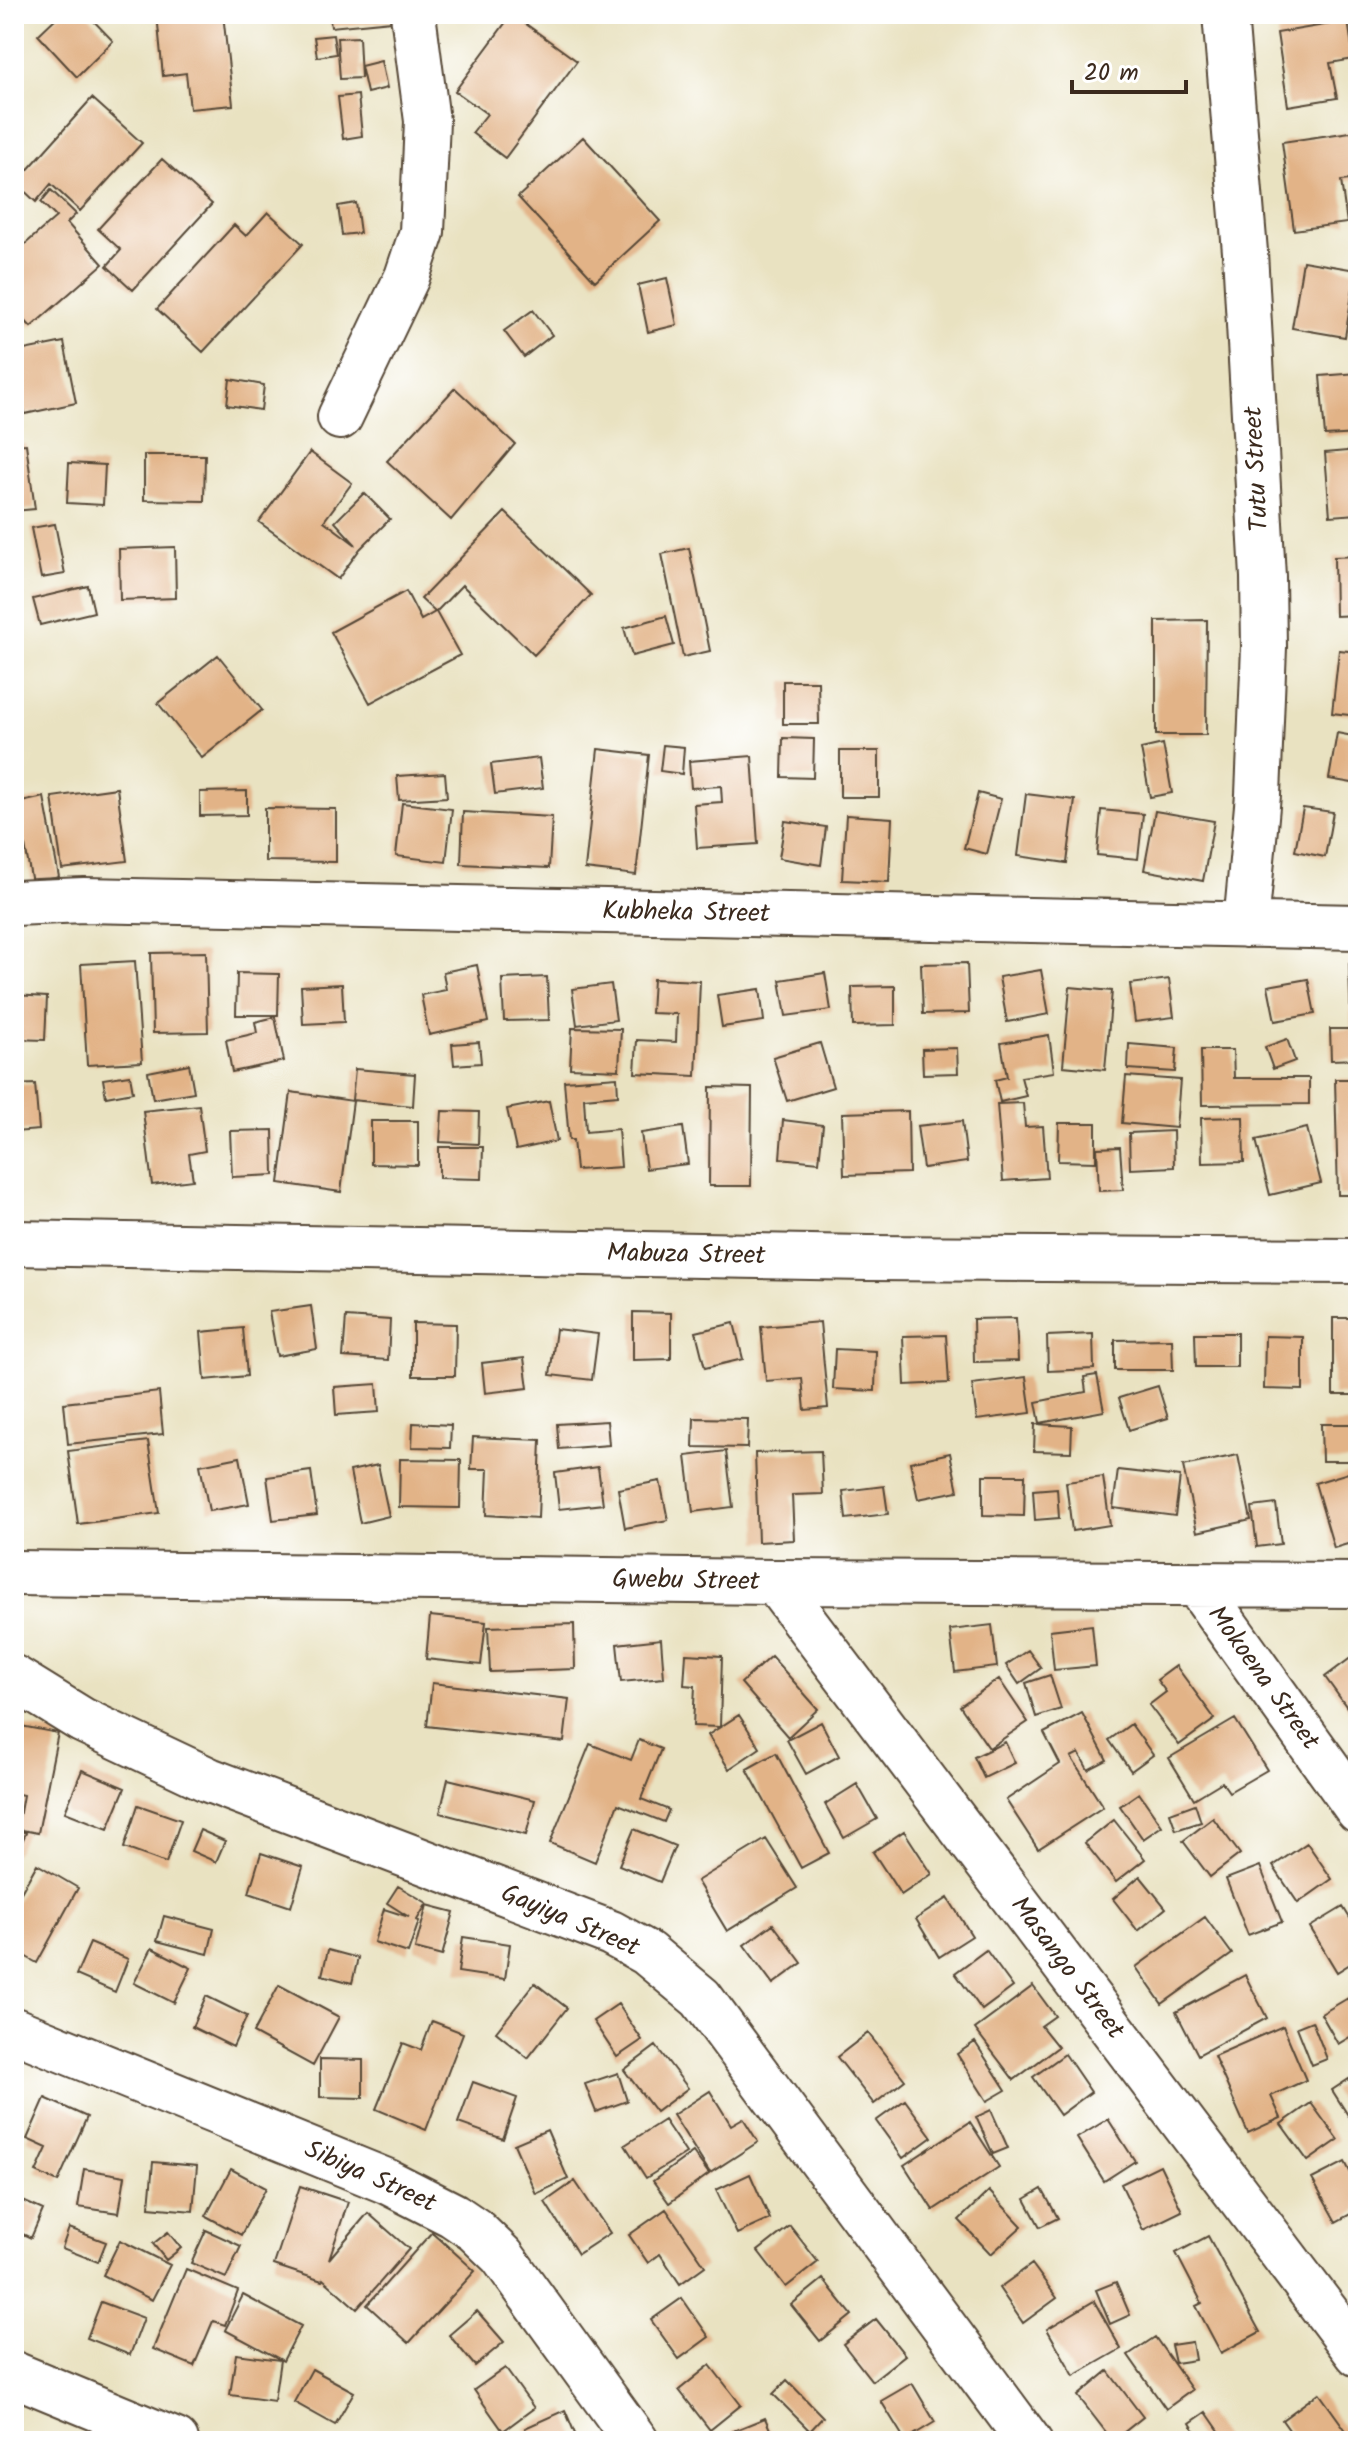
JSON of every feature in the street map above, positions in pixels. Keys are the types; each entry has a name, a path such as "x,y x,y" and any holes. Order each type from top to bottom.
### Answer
{"street":[{"path":"340,417 407,277 422,232 427,121 413,14"},
{"name":"Tutu Street","path":"1225,14 1245,252 1263,577 1264,647 1258,795 1246,925"},
{"name":"Kubheka Street","path":"14,903 84,900 1358,927"},
{"name":"Mabuza Street","path":"14,1243 852,1258 1358,1261"},
{"name":"Gwebu Street","path":"14,1573 1358,1585"},
{"name":"Masango Street","path":"775,1582 1358,2354"},
{"name":"Mokoena Street","path":"1197,1585 1358,1810"},
{"name":"Gayiya Street","path":"14,1678 82,1720 209,1780 611,1933 647,1953 701,1998 727,2030 1029,2441"},
{"name":"Sibiya Street","path":"14,2030 386,2181 453,2215 475,2230 502,2256 636,2441"},
{"path":"14,2374 176,2441"}],"building":[{"path":"60,14 87,14 113,41 77,77 38,35"},
{"path":"157,14 223,14 233,105 190,109 186,73 163,76"},
{"path":"329,14 390,14 391,21 331,27"},
{"path":"512,14 577,61 505,158 472,133 487,114 455,91"},
{"path":"1348,21 1354,59 1330,63 1337,98 1288,106 1277,33"},
{"path":"333,35 336,54 317,57 314,37"},
{"path":"359,37 361,78 340,79 337,38"},
{"path":"381,61 387,88 367,93 361,66"},
{"path":"358,95 362,136 343,139 338,97"},
{"path":"92,98 142,143 80,211 51,184 36,202 16,183"},
{"path":"1357,131 1358,179 1341,181 1347,223 1294,230 1282,142"},
{"path":"583,137 660,221 595,281 518,197"},
{"path":"162,159 212,204 133,290 107,266 121,250 98,229"},
{"path":"51,190 76,214 67,223 103,264 31,327 20,315 14,320 14,254 56,217 41,202"},
{"path":"356,203 360,233 342,235 338,206"},
{"path":"268,212 303,244 203,352 157,309 234,225 246,236"},
{"path":"1303,261 1356,270 1345,337 1292,328"},
{"path":"667,278 677,325 648,332 638,285"},
{"path":"533,310 552,335 524,357 504,331"},
{"path":"64,342 76,403 25,414 14,352"},
{"path":"1358,373 1358,434 1325,436 1320,376"},
{"path":"230,379 264,385 261,410 227,405"},
{"path":"455,388 515,444 451,520 387,461"},
{"path":"26,444 35,509 14,511 14,445"},
{"path":"1358,450 1358,514 1330,516 1325,453"},
{"path":"310,452 352,483 324,521 356,545 335,522 364,493 390,519 360,549 338,579 259,522"},
{"path":"144,455 205,455 204,501 144,500"},
{"path":"69,463 105,465 103,505 67,503"},
{"path":"505,512 591,595 534,655 462,585 436,612 460,655 370,703 331,632 406,591 421,620 435,612 421,599"},
{"path":"55,524 65,574 41,578 31,528"},
{"path":"175,547 176,598 120,600 119,549"},
{"path":"689,548 710,651 683,657 662,554"},
{"path":"1358,556 1358,615 1335,616 1334,557"},
{"path":"88,586 94,612 40,625 33,599"},
{"path":"666,616 674,645 632,656 624,628"},
{"path":"1207,620 1206,735 1156,735 1156,621"},
{"path":"1339,650 1358,652 1358,716 1332,713"},
{"path":"218,655 262,710 202,758 158,703"},
{"path":"783,681 818,681 819,724 783,724"},
{"path":"1337,733 1358,737 1358,784 1329,779"},
{"path":"783,738 814,739 813,778 782,777"},
{"path":"1163,744 1172,793 1150,797 1141,749"},
{"path":"663,745 684,747 682,774 660,771"},
{"path":"598,749 649,755 636,875 585,869"},
{"path":"840,751 879,751 879,797 840,797"},
{"path":"752,756 758,844 697,848 694,804 722,802 721,786 691,788 689,761"},
{"path":"539,758 543,788 495,794 491,764"},
{"path":"445,773 447,797 399,800 397,776"},
{"path":"117,788 127,861 62,869 52,797"},
{"path":"247,791 247,815 200,816 200,792"},
{"path":"978,793 1001,799 987,854 964,848"},
{"path":"1026,794 1075,800 1067,863 1018,856"},
{"path":"44,797 59,877 32,883 17,803"},
{"path":"402,803 452,809 446,862 396,856"},
{"path":"265,808 336,809 336,862 265,861"},
{"path":"1303,808 1333,812 1325,857 1295,851"},
{"path":"1101,810 1143,814 1138,859 1097,855"},
{"path":"1155,811 1214,821 1203,881 1144,870"},
{"path":"463,812 552,817 549,868 461,864"},
{"path":"846,815 892,818 889,882 842,880"},
{"path":"785,821 826,827 821,865 779,858"},
{"path":"206,952 208,1032 153,1033 151,953"},
{"path":"135,961 142,1062 87,1065 81,964"},
{"path":"967,963 969,1013 923,1014 921,964"},
{"path":"1349,964 1358,964 1358,1059 1331,1060 1330,1029 1351,1029"},
{"path":"477,965 488,1022 429,1035 421,995 446,990 443,972"},
{"path":"1041,970 1049,1014 1007,1022 999,977"},
{"path":"237,973 279,974 278,1015 236,1015"},
{"path":"825,973 831,1010 786,1016 780,980"},
{"path":"547,977 549,1020 504,1021 502,979"},
{"path":"653,979 700,981 696,1076 635,1073 637,1040 676,1042 677,1014 651,1013"},
{"path":"1169,979 1174,1017 1135,1022 1130,984"},
{"path":"1308,979 1315,1014 1275,1021 1268,986"},
{"path":"342,984 344,1022 303,1024 301,986"},
{"path":"611,984 616,1020 577,1025 572,989"},
{"path":"895,986 895,1025 853,1026 852,987"},
{"path":"1070,987 1112,991 1105,1070 1063,1066"},
{"path":"760,989 764,1021 722,1027 717,995"},
{"path":"14,995 47,997 45,1040 14,1039"},
{"path":"275,1017 284,1061 232,1072 226,1040 257,1033 255,1022"},
{"path":"572,1028 621,1029 619,1070 570,1068"},
{"path":"1049,1035 1054,1072 1021,1077 1026,1096 1000,1102 995,1080 1007,1077 1001,1043"},
{"path":"1287,1039 1295,1061 1273,1069 1265,1047"},
{"path":"479,1042 481,1063 454,1065 452,1044"},
{"path":"820,1043 833,1087 787,1101 773,1057"},
{"path":"1129,1044 1177,1048 1175,1072 1128,1069"},
{"path":"957,1048 958,1073 923,1074 922,1049"},
{"path":"1201,1050 1233,1050 1234,1078 1309,1078 1309,1104 1202,1105"},
{"path":"189,1064 194,1092 153,1099 148,1072"},
{"path":"355,1069 415,1074 413,1106 352,1100"},
{"path":"130,1075 133,1092 106,1097 103,1079"},
{"path":"1126,1076 1180,1080 1176,1128 1122,1123"},
{"path":"617,1077 618,1095 584,1098 586,1132 618,1129 621,1167 576,1170 573,1140 569,1140 564,1081"},
{"path":"1335,1079 1358,1079 1358,1195 1338,1195"},
{"path":"35,1084 39,1130 14,1132 14,1085"},
{"path":"710,1087 752,1088 751,1186 709,1186"},
{"path":"291,1092 353,1101 341,1192 279,1183"},
{"path":"549,1101 557,1141 516,1150 507,1109"},
{"path":"1023,1103 1025,1127 1043,1126 1047,1178 1003,1181 997,1104"},
{"path":"199,1105 205,1151 189,1154 193,1180 152,1185 143,1111"},
{"path":"442,1111 479,1112 478,1144 440,1142"},
{"path":"908,1111 909,1173 844,1175 842,1113"},
{"path":"1243,1117 1244,1162 1202,1163 1201,1118"},
{"path":"783,1120 823,1125 819,1162 780,1158"},
{"path":"371,1121 418,1121 418,1165 371,1164"},
{"path":"962,1121 967,1162 923,1168 917,1126"},
{"path":"1059,1123 1096,1123 1096,1162 1058,1161"},
{"path":"683,1127 688,1164 646,1169 641,1133"},
{"path":"1307,1128 1321,1183 1270,1195 1256,1140"},
{"path":"273,1130 274,1175 232,1177 230,1131"},
{"path":"1173,1131 1174,1167 1130,1169 1129,1133"},
{"path":"439,1147 483,1147 482,1179 439,1178"},
{"path":"1120,1147 1123,1190 1099,1191 1097,1148"},
{"path":"311,1306 317,1349 277,1356 269,1312"},
{"path":"633,1312 671,1313 671,1359 633,1360"},
{"path":"346,1317 390,1320 388,1360 343,1357"},
{"path":"1016,1318 1018,1361 974,1362 973,1319"},
{"path":"1333,1318 1358,1318 1358,1395 1333,1395"},
{"path":"820,1322 828,1408 805,1410 802,1378 766,1381 761,1327"},
{"path":"413,1323 456,1324 455,1376 413,1376"},
{"path":"734,1323 743,1359 705,1368 696,1332"},
{"path":"243,1328 247,1376 205,1380 201,1332"},
{"path":"556,1329 598,1334 592,1380 550,1375"},
{"path":"1195,1333 1237,1333 1237,1367 1196,1367"},
{"path":"1093,1334 1094,1369 1048,1371 1047,1336"},
{"path":"946,1335 949,1383 905,1385 903,1336"},
{"path":"1265,1336 1303,1337 1303,1390 1264,1389"},
{"path":"1172,1339 1173,1370 1115,1370 1115,1340"},
{"path":"835,1349 876,1351 875,1391 833,1389"},
{"path":"524,1358 528,1388 485,1393 482,1363"},
{"path":"1097,1375 1104,1411 1040,1423 1036,1402 1086,1392 1084,1377"},
{"path":"1026,1377 1031,1413 977,1420 972,1384"},
{"path":"377,1384 379,1412 336,1415 334,1387"},
{"path":"1158,1386 1168,1418 1129,1430 1119,1398"},
{"path":"159,1392 163,1434 68,1444 64,1403"},
{"path":"694,1418 748,1419 747,1448 693,1447"},
{"path":"607,1421 609,1445 559,1449 557,1424"},
{"path":"413,1423 451,1425 450,1448 412,1447"},
{"path":"1035,1424 1072,1426 1071,1452 1034,1451"},
{"path":"1321,1424 1358,1424 1358,1461 1322,1461"},
{"path":"473,1437 541,1440 538,1518 486,1515 488,1469 471,1469"},
{"path":"148,1441 159,1513 78,1524 68,1451"},
{"path":"726,1451 733,1507 693,1512 686,1456"},
{"path":"821,1451 823,1494 792,1495 794,1540 758,1542 755,1453"},
{"path":"950,1453 958,1491 918,1499 910,1462"},
{"path":"1238,1455 1251,1520 1197,1532 1183,1466"},
{"path":"240,1457 249,1504 209,1511 200,1465"},
{"path":"400,1459 461,1460 460,1508 399,1507"},
{"path":"378,1465 389,1516 360,1523 350,1471"},
{"path":"598,1467 603,1504 559,1509 555,1473"},
{"path":"1118,1470 1180,1477 1175,1516 1113,1508"},
{"path":"1358,1470 1358,1541 1334,1548 1315,1483"},
{"path":"311,1471 317,1515 273,1520 267,1477"},
{"path":"983,1475 1025,1475 1024,1516 983,1515"},
{"path":"1103,1477 1110,1525 1072,1531 1066,1482"},
{"path":"660,1481 668,1520 625,1528 618,1489"},
{"path":"884,1486 888,1514 846,1519 843,1491"},
{"path":"1057,1488 1059,1518 1035,1520 1033,1490"},
{"path":"1276,1504 1281,1544 1257,1547 1252,1507"},
{"path":"430,1616 486,1622 481,1665 426,1659"},
{"path":"574,1624 575,1669 490,1672 488,1627"},
{"path":"992,1625 997,1667 955,1672 950,1630"},
{"path":"1092,1625 1096,1666 1054,1670 1050,1630"},
{"path":"661,1639 664,1678 621,1682 617,1644"},
{"path":"1028,1650 1041,1668 1019,1684 1006,1665"},
{"path":"686,1654 722,1656 720,1727 693,1726 695,1686 684,1685"},
{"path":"1356,1654 1358,1714 1354,1717 1325,1677"},
{"path":"771,1656 818,1709 788,1737 741,1683"},
{"path":"1176,1666 1215,1719 1179,1745 1149,1705 1166,1692 1157,1680"},
{"path":"1050,1675 1061,1709 1036,1717 1026,1683"},
{"path":"999,1679 1028,1722 989,1748 960,1706"},
{"path":"432,1683 569,1699 564,1742 427,1726"},
{"path":"1082,1713 1107,1760 1088,1770 1079,1753 1071,1757 1103,1807 1038,1849 1006,1800 1060,1764 1044,1733"},
{"path":"739,1715 760,1748 729,1769 708,1735"},
{"path":"1235,1719 1267,1770 1229,1792 1222,1782 1194,1799 1169,1758"},
{"path":"821,1722 839,1756 806,1774 787,1740"},
{"path":"1131,1724 1153,1755 1131,1771 1109,1740"},
{"path":"21,1726 58,1733 38,1833 17,1829 23,1795 14,1793 14,1763"},
{"path":"639,1740 661,1749 641,1799 669,1810 664,1822 618,1804 595,1862 550,1843 590,1744 631,1760"},
{"path":"1005,1742 1015,1763 984,1778 974,1757"},
{"path":"776,1753 829,1853 801,1868 747,1769"},
{"path":"82,1770 125,1788 108,1829 65,1812"},
{"path":"448,1779 535,1800 526,1835 440,1813"},
{"path":"857,1784 877,1819 844,1838 825,1804"},
{"path":"1139,1793 1162,1826 1143,1839 1120,1806"},
{"path":"1195,1804 1201,1822 1176,1830 1170,1813"},
{"path":"138,1805 181,1820 166,1863 124,1848"},
{"path":"1213,1818 1240,1854 1210,1877 1183,1841"},
{"path":"1114,1820 1145,1859 1116,1882 1085,1843"},
{"path":"14,1828 26,1833 16,1854 14,1853"},
{"path":"634,1829 675,1846 660,1882 619,1865"},
{"path":"200,1830 225,1841 216,1862 191,1851"},
{"path":"904,1831 932,1874 901,1895 873,1852"},
{"path":"766,1839 797,1888 727,1931 697,1881"},
{"path":"1307,1843 1332,1879 1298,1903 1273,1866"},
{"path":"261,1853 303,1867 291,1907 249,1893"},
{"path":"37,1864 78,1888 37,1963 14,1950 14,1905"},
{"path":"1260,1866 1282,1922 1248,1935 1226,1879"},
{"path":"1140,1876 1166,1908 1138,1931 1113,1899"},
{"path":"398,1886 427,1903 417,1920 408,1953 374,1942 384,1909 409,1917 387,1903"},
{"path":"948,1898 972,1936 939,1957 916,1919"},
{"path":"427,1905 454,1912 442,1956 415,1949"},
{"path":"1343,1907 1358,1931 1358,1959 1337,1972 1310,1927"},
{"path":"164,1916 214,1929 208,1954 157,1941"},
{"path":"1205,1917 1232,1954 1162,2004 1136,1967"},
{"path":"773,1924 802,1963 773,1984 744,1945"},
{"path":"463,1937 510,1944 505,1979 458,1972"},
{"path":"90,1943 128,1959 115,1992 76,1975"},
{"path":"152,1948 191,1968 174,2003 134,1983"},
{"path":"328,1950 358,1958 352,1983 322,1975"},
{"path":"986,1950 1013,1987 982,2010 955,1973"},
{"path":"1245,1975 1267,2018 1198,2055 1176,2012"},
{"path":"535,1983 567,2008 528,2058 496,2032"},
{"path":"279,1985 339,2017 313,2066 253,2033"},
{"path":"1033,1986 1055,2016 1041,2026 1058,2047 1014,2080 975,2029"},
{"path":"206,1996 247,2016 233,2047 192,2027"},
{"path":"1348,1998 1358,2015 1358,2032 1338,2044 1321,2014"},
{"path":"618,2004 642,2040 617,2057 593,2021"},
{"path":"432,2021 463,2033 426,2130 376,2109 403,2043 421,2050"},
{"path":"1312,2021 1327,2059 1312,2065 1297,2027"},
{"path":"1283,2026 1306,2080 1271,2096 1281,2118 1248,2133 1214,2056"},
{"path":"868,2033 905,2080 874,2104 837,2057"},
{"path":"975,2042 1006,2090 987,2101 957,2054"},
{"path":"656,2046 688,2088 656,2112 624,2070"},
{"path":"1065,2054 1091,2092 1060,2115 1033,2077"},
{"path":"320,2059 363,2060 363,2098 320,2097"},
{"path":"618,2073 627,2101 596,2112 585,2084"},
{"path":"1349,2079 1358,2093 1358,2131 1332,2090"},
{"path":"473,2082 517,2098 503,2139 458,2123"},
{"path":"710,2091 731,2125 743,2118 758,2142 710,2173 673,2115"},
{"path":"45,2098 87,2117 58,2182 36,2172 47,2148 27,2139"},
{"path":"905,2100 932,2137 903,2158 876,2121"},
{"path":"1311,2103 1338,2140 1308,2161 1281,2124"},
{"path":"991,2110 1008,2148 993,2154 976,2117"},
{"path":"1108,2119 1135,2161 1104,2181 1077,2138"},
{"path":"664,2120 686,2153 646,2178 625,2145"},
{"path":"970,2122 999,2167 933,2210 904,2165"},
{"path":"547,2130 568,2179 536,2194 514,2144"},
{"path":"693,2152 709,2174 669,2203 653,2181"},
{"path":"153,2162 197,2166 193,2211 149,2207"},
{"path":"1345,2162 1358,2187 1358,2210 1336,2222 1312,2179"},
{"path":"1160,2165 1182,2211 1143,2230 1121,2184"},
{"path":"84,2169 125,2176 119,2213 78,2207"},
{"path":"231,2169 266,2188 241,2235 206,2216"},
{"path":"750,2174 770,2219 737,2234 716,2190"},
{"path":"575,2181 610,2233 578,2254 545,2202"},
{"path":"300,2186 348,2202 329,2259 368,2213 409,2249 357,2309 323,2279 274,2265"},
{"path":"1042,2189 1058,2218 1040,2227 1025,2199"},
{"path":"989,2191 1022,2226 991,2254 959,2220"},
{"path":"14,2197 43,2210 31,2238 14,2230"},
{"path":"666,2209 705,2266 680,2284 660,2254 648,2263 629,2235"},
{"path":"790,2226 818,2262 786,2287 758,2251"},
{"path":"69,2228 106,2242 98,2262 62,2248"},
{"path":"206,2230 241,2246 226,2278 191,2263"},
{"path":"168,2232 181,2248 166,2260 153,2244"},
{"path":"432,2232 475,2271 409,2343 367,2305"},
{"path":"1208,2236 1260,2332 1221,2353 1196,2306 1202,2303 1176,2253"},
{"path":"120,2240 170,2265 152,2300 103,2275"},
{"path":"1032,2264 1057,2298 1023,2323 999,2288"},
{"path":"186,2269 238,2291 225,2325 213,2321 194,2366 153,2349"},
{"path":"823,2279 852,2315 820,2341 791,2305"},
{"path":"1116,2282 1130,2315 1110,2324 1096,2290"},
{"path":"243,2295 301,2326 283,2361 225,2330"},
{"path":"682,2298 709,2337 679,2359 651,2320"},
{"path":"1094,2301 1121,2349 1074,2376 1047,2329"},
{"path":"101,2302 144,2318 130,2355 87,2338"},
{"path":"477,2311 504,2342 475,2366 449,2335"},
{"path":"876,2319 905,2355 872,2381 843,2344"},
{"path":"1155,2337 1192,2390 1166,2409 1128,2355"},
{"path":"1192,2342 1195,2360 1175,2363 1171,2345"},
{"path":"236,2354 280,2360 274,2401 230,2395"},
{"path":"710,2365 741,2405 710,2430 679,2390"},
{"path":"505,2368 534,2408 503,2431 474,2390"},
{"path":"312,2369 354,2392 335,2425 294,2402"},
{"path":"1108,2371 1143,2417 1113,2441 1078,2396"},
{"path":"787,2380 823,2417 810,2431 773,2394"},
{"path":"912,2383 935,2422 905,2440 881,2401"},
{"path":"1319,2393 1347,2432 1335,2441 1297,2441 1282,2420"},
{"path":"565,2410 578,2441 531,2441 525,2428"},
{"path":"1206,2412 1226,2441 1201,2441 1190,2423"},
{"path":"765,2418 775,2441 737,2441 733,2431"}]}
